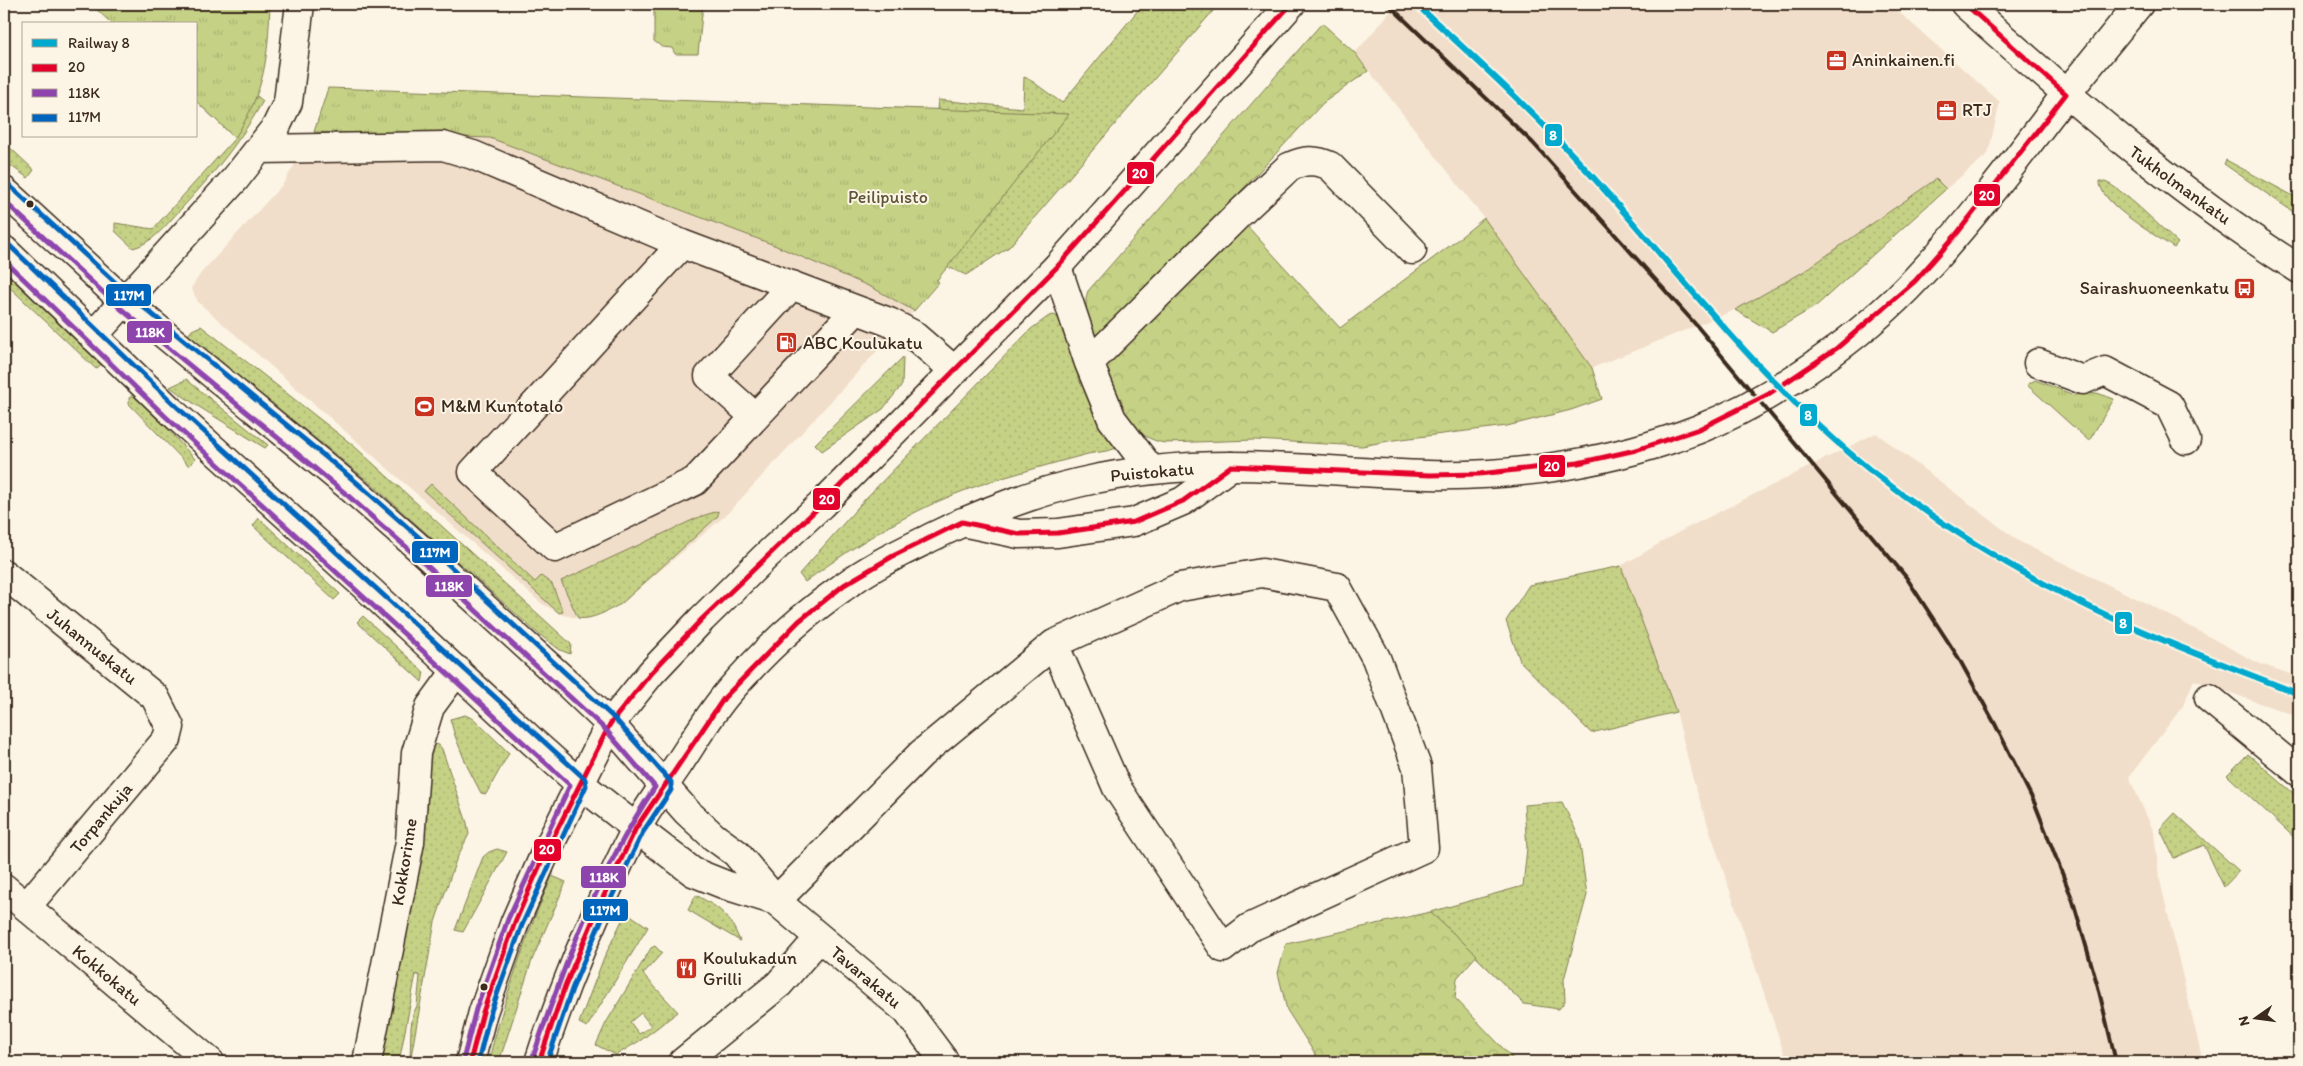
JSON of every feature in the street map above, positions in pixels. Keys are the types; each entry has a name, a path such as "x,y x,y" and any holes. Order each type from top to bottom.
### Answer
{"main road":[{"path":"93,336 260,149 276,127 288,102 300,4"},
{"path":"470,1062 483,1012 515,922 579,783 610,724 651,673 702,619 821,505 1058,267 1291,4"},
{"name":"Tukholmankatu","path":"1965,4 2066,94 2133,150 2225,218 2299,269"},
{"name":"Puistokatu","path":"539,1062 566,986 599,906 636,828 724,698 799,621 844,586 893,556 962,522 1066,485 1117,474 1151,470 1231,466 1430,475 1489,474 1578,463 1636,450 1699,429 1767,395 1822,359 1874,318 1915,281 1955,236 2139,4"},
{"path":"260,149 443,146 473,156 682,244 889,322 912,334 955,370"},
{"path":"1089,363 1238,215 1289,167 1300,162 1320,161 1330,166 1412,250"},
{"name":"Tavarakatu","path":"4,191 125,302 351,488 559,675 610,724 664,786 707,831 736,854 776,901 907,1011 945,1062"},
{"path":"682,244 473,472 555,548 695,480 856,310"},
{"name":"Tavarakatu","path":"4,250 170,410 579,783 693,872 728,886 776,901"},
{"path":"1058,267 1089,363 1112,418 1151,470"},
{"path":"754,417 709,376 792,285"},
{"path":"2038,363 2083,380 2105,371 2168,405 2186,440"},
{"path":"962,522 1019,534 1058,533 1134,522 1183,501 1231,466"},
{"path":"776,901 921,754 1054,644 1180,587 1262,573 1337,587 1376,658 1417,767 1424,848 1249,928 1223,948 1117,788 1054,644"},
{"name":"Juhannuskatu","path":"4,574 155,697 170,727"},
{"name":"Kokkorinne","path":"368,1062 410,842 416,753 430,707 456,670"},
{"path":"2209,698 2296,762"},
{"name":"Torpankuja","path":"27,906 167,739 170,727"},
{"name":"Kokkokatu","path":"4,888 210,1062"},
{"path":"683,1062 779,984 819,938"}],"shaded area":[{"path":"1397,4 1890,4 2000,102 1988,154 1946,189 1935,179 1803,272 1735,310 1592,368 1484,218 1355,53"},
{"path":"314,132 490,138 774,245 873,288 914,311 726,515 621,604 604,613 582,619 563,615 542,604 198,302 191,288 201,273 283,184"},
{"path":"1876,433 2020,542 2152,606 2258,663 2299,677 2299,717 2194,680 2183,706 2129,777 2154,832 2159,876 2203,1062 1785,1062 1784,1053 1693,780 1676,711 1621,566 1679,532"}],"green space":[{"path":"91,4 270,4 268,41 263,74 253,105 235,138 198,103 198,22 110,22"},
{"path":"654,4 703,4 698,54 675,54 672,48 662,47 654,41"},
{"path":"1143,4 1219,4 1009,247 966,275 878,236 892,108 937,110 938,100 1023,108 1024,77 1062,103"},
{"path":"1322,23 1355,53 1368,71 1323,103 1228,205 1340,328 1484,218 1592,368 1602,399 1571,410 1507,426 1394,440 1362,446 1255,440 1165,443 1145,436 1129,422 1111,386 1093,337 1086,308 1088,291"},
{"name":"Peilipuisto","path":"328,88 1069,114 937,280 939,282 914,311 873,288 774,245 490,138 314,132"},
{"path":"257,96 263,101 235,145 192,197 159,233 147,242 133,248 115,231 115,223 153,229 235,138 198,101"},
{"path":"4,142 34,170 28,178 4,161"},
{"path":"2226,160 2299,199 2299,216 2224,164"},
{"path":"1936,179 1946,189 1816,306 1772,332 1735,310 1803,272"},
{"path":"2100,181 2107,183 2128,197 2178,243 2174,248 2118,209 2102,190"},
{"path":"4,265 105,361 96,369 4,282"},
{"path":"1054,315 1058,317 1103,429 1118,447 992,481 942,500 871,537 805,582 799,574 866,498 1031,329 1049,316"},
{"path":"201,326 354,446 571,644 570,654 560,650 536,632 368,481 188,335 192,330"},
{"path":"903,357 902,385 883,409 822,451 815,444"},
{"path":"187,379 268,445 265,448 170,387"},
{"path":"2035,380 2074,395 2097,393 2114,399 2089,441 2027,385"},
{"path":"135,393 195,459 189,466 129,404 129,398"},
{"path":"431,484 535,582 541,576 552,584 563,612 559,613 424,491"},
{"path":"718,511 718,516 621,604 589,618 578,618 561,581 699,517"},
{"path":"259,518 340,594 334,600 253,526"},
{"path":"1621,566 1676,712 1591,733 1520,661 1506,621 1529,585"},
{"path":"363,616 424,672 422,682 357,622"},
{"path":"465,715 474,719 509,753 486,794 481,793 467,766 450,719"},
{"path":"430,743 439,745 442,749 469,834 456,860 435,922 410,1062 411,1027 413,1014 417,1006 420,976 416,974 399,1062 380,1062 426,808"},
{"path":"2248,754 2299,798 2299,842 2227,775"},
{"path":"1562,802 1579,837 1587,895 1564,979 1565,1001 1559,1009 1524,1004 1430,912 1523,886 1527,848 1524,805"},
{"path":"2175,813 2239,871 2224,887 2204,845 2174,858 2160,829"},
{"path":"497,849 507,852 463,932 455,930 483,857"},
{"path":"552,876 566,882 532,960 499,1062 488,1062 516,968"},
{"path":"696,895 712,904 728,918 740,941 688,910"},
{"path":"626,912 648,927 587,1027 579,1023 603,960"},
{"path":"1430,912 1477,955 1457,978 1455,998 1516,1062 1320,1062 1287,1010 1278,973 1286,944"},
{"path":"655,946 662,953 643,974 678,1012 641,1040 616,1055 596,1045 606,1023 651,948","holes":["641,1013 651,1026 639,1034 630,1022"]}],"railway":[{"path":"1388,4 1533,143 1697,326 1906,577 1958,657 1995,724 2035,804 2073,901 2098,987 2116,1062"}],"rail line":[{"name":"8","path":"1416,4 1550,131 1759,366 1831,437 1870,470 1959,534 2054,589 2141,631 2299,694"}],"transit line":[{"name":"20","path":"470,1062 483,1012 515,922 543,858 610,724 651,673 702,619 821,505 1057,267 1291,4"},
{"name":"20","path":"539,1062 565,986 599,906 636,828 724,698 799,621 844,585 893,556 962,522 1019,534 1058,533 1134,522 1183,501 1231,466 1430,475 1479,474 1578,463 1636,450 1699,429 1767,395 1837,348 1915,281 1955,236 2066,94 1965,4"},
{"name":"117M","path":"9,185 130,296 356,482 423,541 615,719 671,782 671,790 643,832 606,909 572,989 547,1062"},
{"name":"118K","path":"4,201 120,308 346,494 413,553 605,729 655,787 617,851 584,919 532,1060"},
{"name":"117M","path":"9,245 175,405 585,779 586,786 522,925 490,1014 478,1062"},
{"name":"118K","path":"4,260 165,416 570,785 508,919 476,1009 463,1060"}],"place":[{"name":"Aninkainen.fi","path":"1836,60"},
{"name":"RTJ","path":"1946,110"},
{"name":"Sairashuoneenkatu","path":"2245,288"},
{"name":"ABC Koulukatu","path":"787,343"},
{"name":"M&M Kuntotalo","path":"425,406"},
{"name":"Koulukadun Grilli","path":"687,968"}]}
